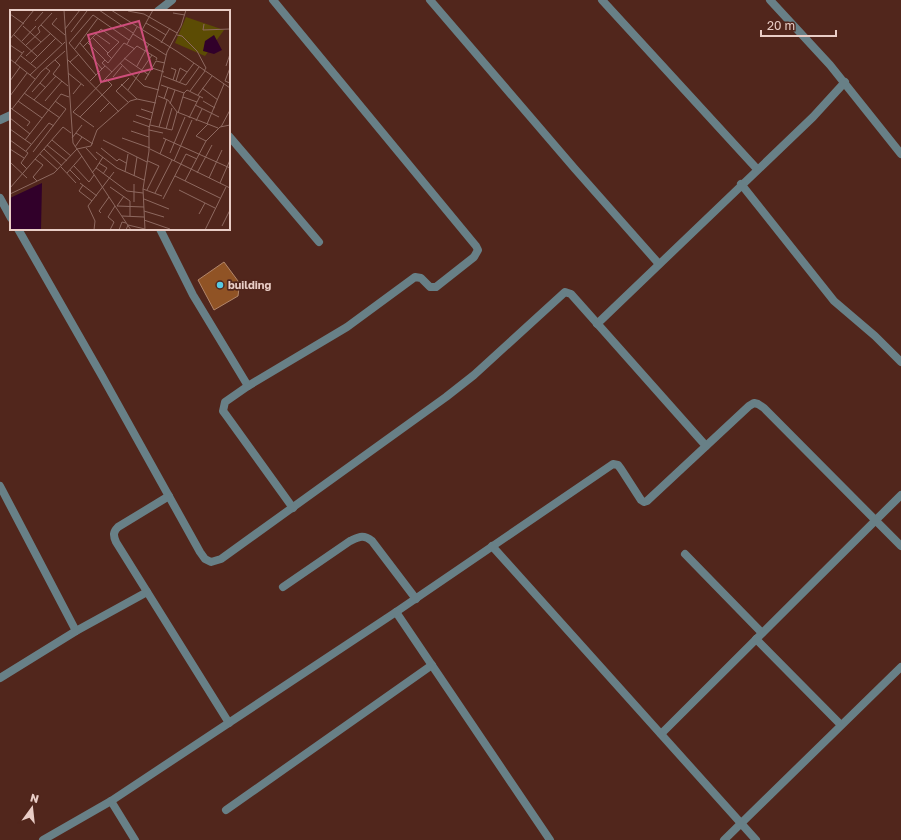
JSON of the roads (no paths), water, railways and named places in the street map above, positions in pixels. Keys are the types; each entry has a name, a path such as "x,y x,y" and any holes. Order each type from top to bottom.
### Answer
{"street":[{"path":"159,10 172,0"},
{"path":"273,0 434,194 478,250 474,257 436,287 430,288 421,278 415,277 347,327 228,399 223,406 224,411 293,508"},
{"path":"430,0 575,169 659,264"},
{"path":"602,0 757,169"},
{"path":"770,0 801,32 845,82 901,154"},
{"path":"597,324 741,184 813,117 845,82"},
{"path":"0,120 10,115"},
{"path":"230,137 319,242"},
{"path":"741,184 834,301 875,336 901,362"},
{"path":"0,198 10,216"},
{"path":"19,230 200,552 205,559 211,562 221,559 293,508 474,375 565,292 571,294 706,446"},
{"path":"160,230 193,295 248,386"},
{"path":"43,840 111,801 416,599 613,464 622,469 641,500 644,502 647,501 754,403 758,404 901,546"},
{"path":"0,486 76,631"},
{"path":"661,734 901,495"},
{"path":"169,496 118,527 114,531 113,536 229,723"},
{"path":"283,587 350,541 359,537 367,537 416,599"},
{"path":"492,546 756,840"},
{"path":"685,554 841,725"},
{"path":"0,678 76,631 147,592"},
{"path":"396,612 550,840"},
{"path":"226,810 432,664"},
{"path":"724,840 901,667"},
{"path":"111,801 135,840"}],"place":[{"name":"building","path":"220,285"}]}
